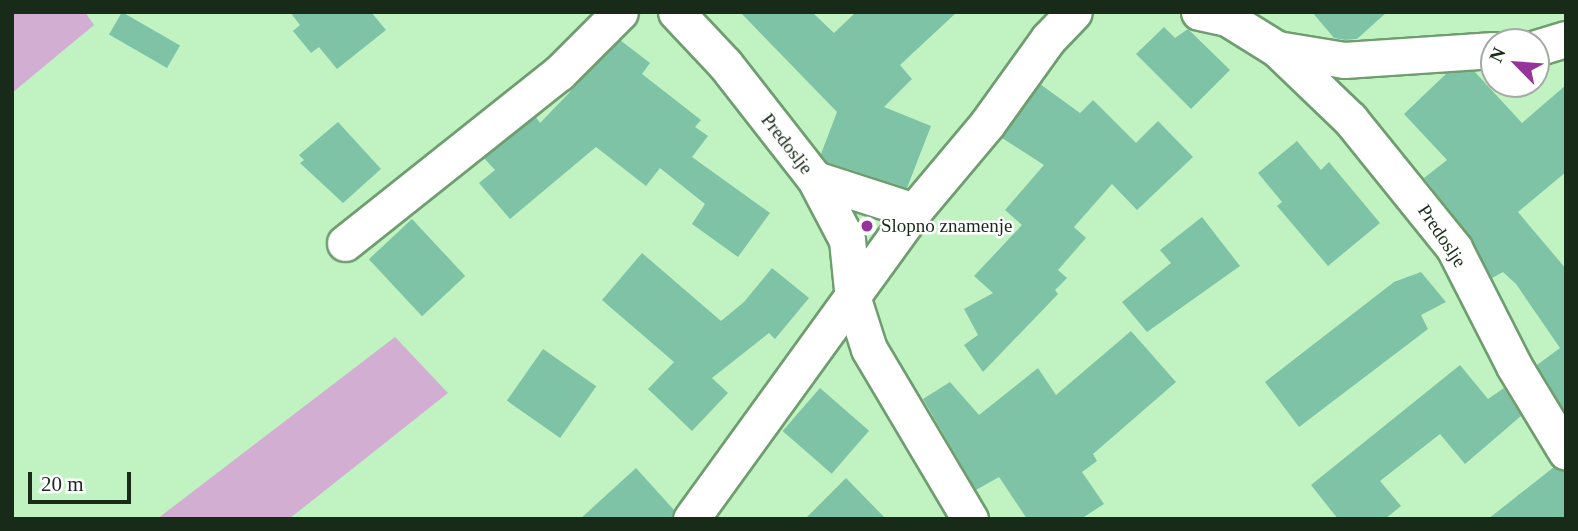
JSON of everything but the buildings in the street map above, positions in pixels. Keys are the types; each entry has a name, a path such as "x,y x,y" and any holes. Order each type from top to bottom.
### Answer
{"street":[{"path":"345,243 559,73 620,12"},
{"name":"Predoslje","path":"676,12 725,64 814,178 848,240 853,299 869,349 968,518"},
{"path":"691,519 853,299 914,211 987,124 1048,39 1074,12"},
{"name":"Predoslje","path":"1199,12 1227,18 1277,49 1350,119 1454,248 1514,366 1566,452"},
{"name":"Predoslje","path":"1277,49 1344,60 1480,51"},
{"path":"814,178 914,211"}],"shaded area":[{"path":"12,12 85,12 94,25 12,93"},
{"path":"395,337 448,393 289,519 157,519"}],"place":[{"name":"Slopno znamenje","path":"867,226"}]}
